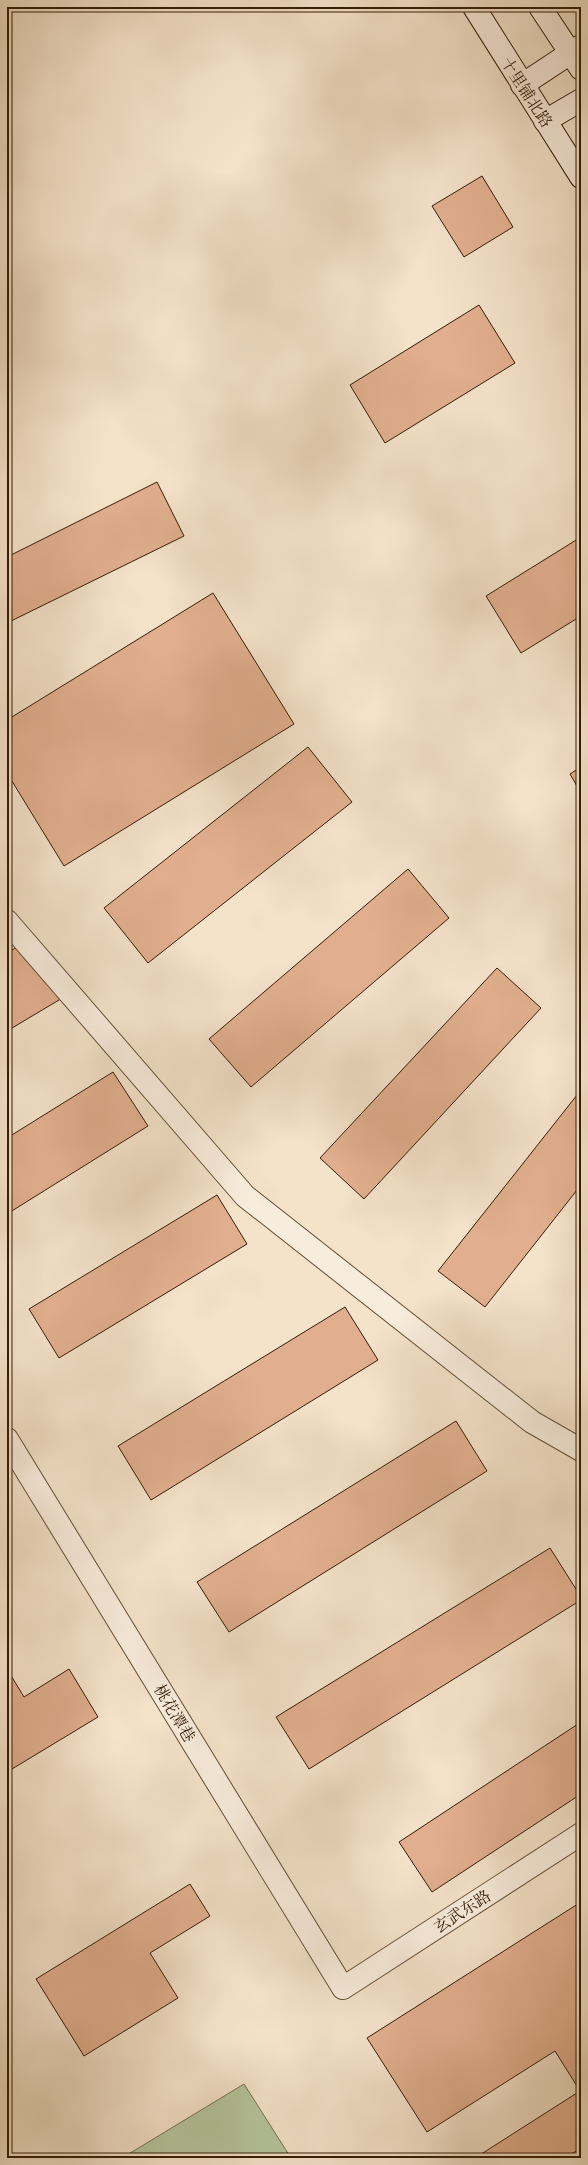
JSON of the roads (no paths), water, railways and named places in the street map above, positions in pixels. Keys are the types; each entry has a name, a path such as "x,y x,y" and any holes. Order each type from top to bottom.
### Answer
{"street":[{"name":"十里铺北路","path":"474,7 581,177"},
{"path":"522,85 577,56 540,7"},
{"path":"545,121 581,100"},
{"path":"7,921 245,1196 532,1422 581,1450"},
{"name":"桃花潭巷","path":"7,1439 343,1988"},
{"name":"玄武东路","path":"343,1988 581,1834"}]}
